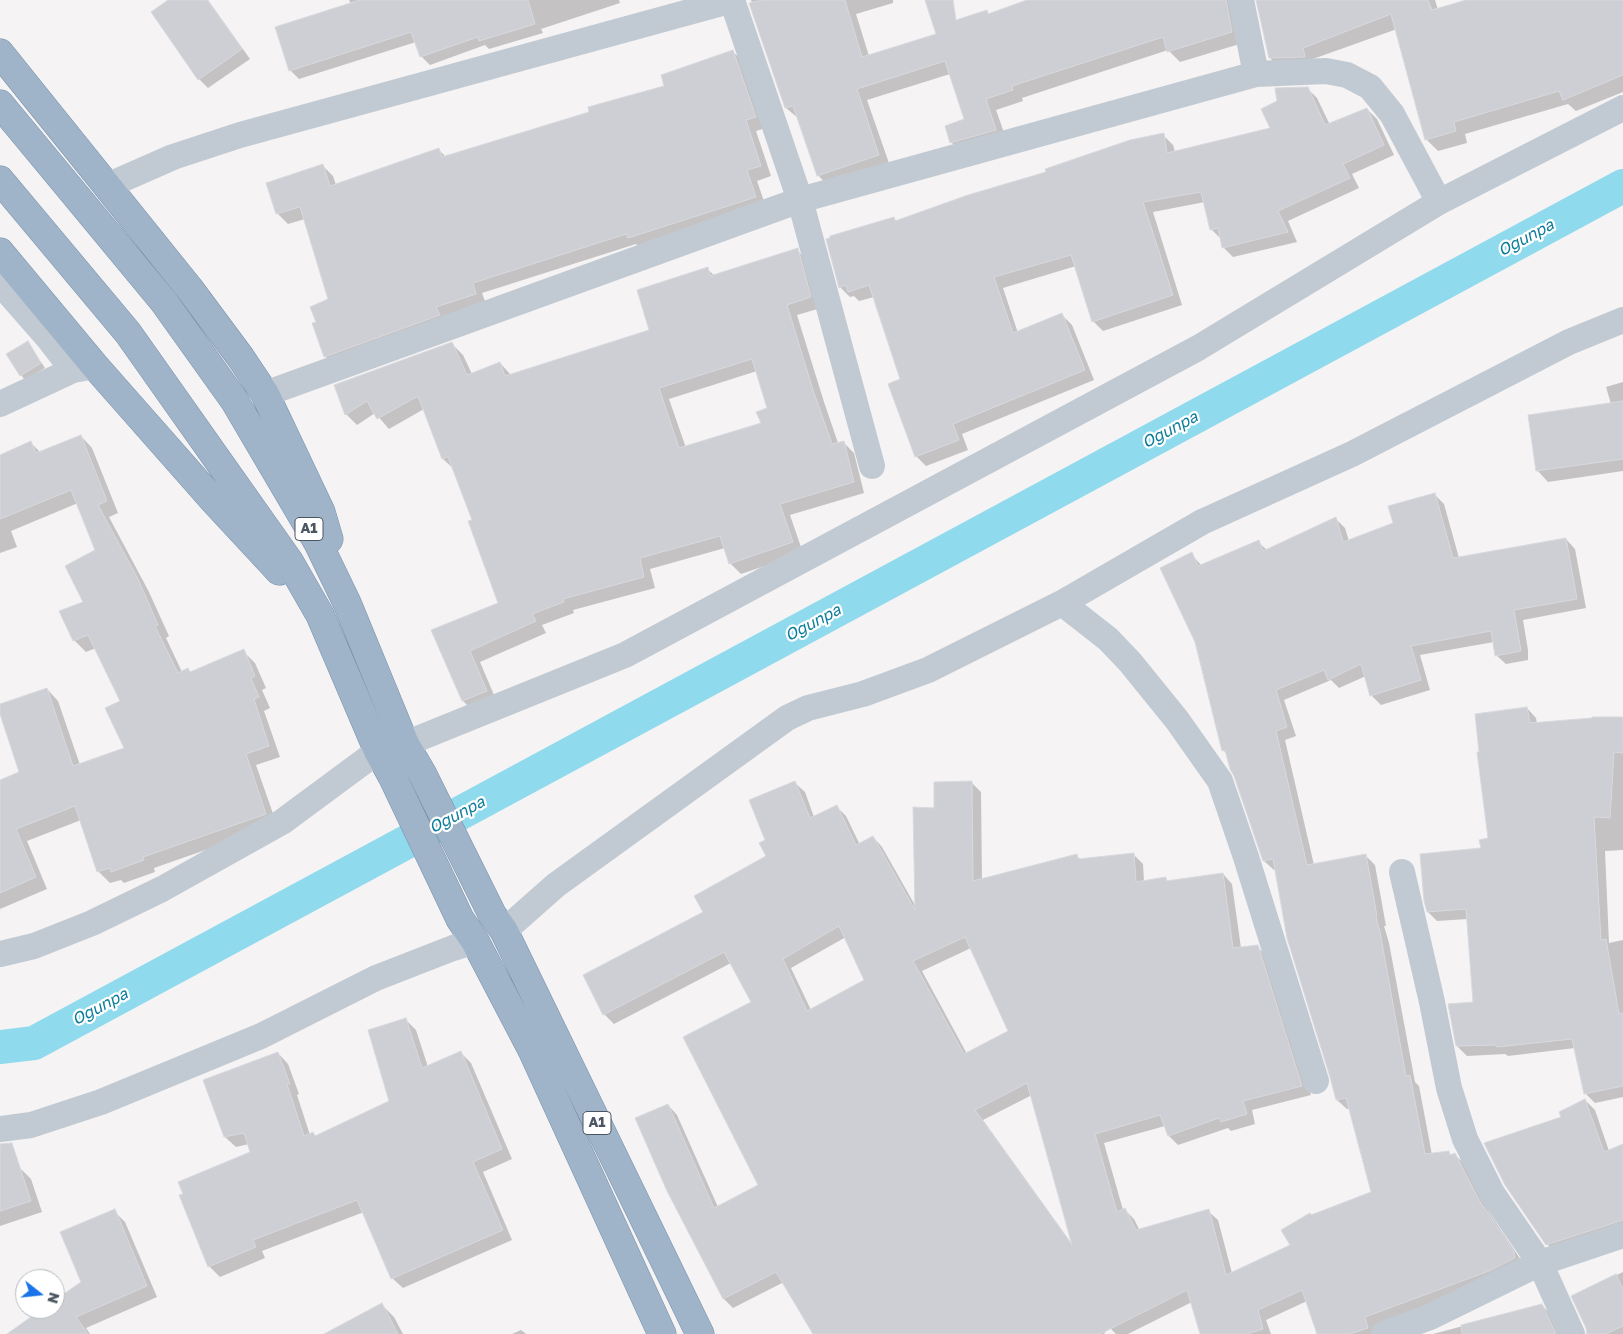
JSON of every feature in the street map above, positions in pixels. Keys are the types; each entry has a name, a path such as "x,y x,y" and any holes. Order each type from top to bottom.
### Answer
{"highway":[{"path":"0,53 189,288 265,394 321,512 347,603"},
{"name":"A1","path":"0,104 164,302 234,400 318,543 347,603 406,744 498,923 700,1334"},
{"name":"A1","path":"0,180 128,333 289,561 320,615 378,751 393,778 460,919 475,941 532,1050 662,1334"},
{"path":"0,252 84,368 214,501 320,615"}],"street":[{"path":"107,186 173,157 240,135 732,0 800,200 872,466"},
{"path":"1241,0 1256,74"},
{"path":"265,394 800,200 1256,74 1326,71 1347,75 1370,87 1392,114 1439,202"},
{"path":"406,744 625,655 1198,348 1439,202 1623,108"},
{"path":"0,283 49,339 84,368 0,404"},
{"path":"498,923 556,885 787,718 808,708 863,694 928,670 1062,603 1202,522 1352,454 1569,342 1623,320"},
{"path":"1062,603 1108,639 1130,662 1177,720 1220,781 1246,857 1316,1081"},
{"path":"0,954 34,946 92,923 162,889 282,822 378,751"},
{"path":"1402,872 1432,1002 1449,1088 1465,1139 1492,1193 1540,1263 1572,1334"},
{"path":"0,1129 31,1124 101,1102 261,1036 376,978 475,941"},
{"path":"1384,1334 1430,1317 1540,1263 1623,1234"}],"building":[{"path":"168,0 207,0 242,49 198,80 151,12"},
{"path":"360,0 528,0 535,24 479,41 478,37 420,57 411,32 289,71 275,27"},
{"path":"763,0 845,0 862,57 936,34 925,0 953,0 956,20 987,10 988,14 1027,0 1226,0 1232,32 1167,52 1163,37 1012,86 1013,90 986,99 996,130 950,143 945,126 964,119 945,61 857,89 879,155 817,176 793,106 785,108 749,3"},
{"path":"1256,0 1428,0 1432,10 1466,0 1623,0 1623,75 1563,100 1559,91 1454,122 1456,131 1425,140 1391,14 1303,48 1305,57 1269,58"},
{"path":"733,50 756,117 746,120 761,166 747,170 756,197 628,238 626,234 473,283 476,294 436,307 440,315 324,357 312,323 316,322 310,307 328,299 300,207 276,214 266,183 323,164 330,186 439,148 442,157 589,112 588,107 664,86 661,75"},
{"path":"1308,87 1325,125 1367,108 1384,145 1343,164 1350,178 1278,211 1288,232 1222,248 1218,228 1210,230 1201,192 1143,202 1173,295 1092,322 1071,255 994,277 1013,333 1062,313 1085,370 953,424 959,440 915,457 888,384 900,379 869,285 848,292 846,285 839,288 826,239 830,238 830,236 894,217 895,221 968,195 1046,172 1045,169 1130,140 1164,133 1167,153 1270,128 1261,109 1277,101 1275,88"},
{"path":"798,248 811,297 787,305 832,444 844,441 854,482 780,504 793,542 729,564 720,536 640,558 644,577 563,599 564,602 532,614 536,621 470,651 487,691 462,701 431,630 498,603 468,521 472,520 448,457 442,459 418,396 377,419 367,401 345,415 334,385 452,342 467,375 500,362 505,376 649,330 637,290 708,267 710,276","holes":["752,359 767,408 756,412 761,423 679,448 659,388"]},
{"path":"28,341 41,363 20,376 6,354"},
{"path":"1623,401 1623,459 1536,471 1528,415"},
{"path":"81,435 107,501 98,505 138,579 158,625 155,626 178,673 188,668 190,672 244,649 255,676 251,678 259,697 254,699 269,746 246,754 266,814 143,857 144,860 111,872 110,868 97,872 75,806 16,829 36,877 0,893 0,780 19,772 0,714 0,704 47,688 73,766 124,748 105,708 120,701 88,635 73,641 59,611 83,602 65,566 95,550 71,490 0,519 0,455 31,441 36,453"},
{"path":"1435,493 1453,558 1566,538 1577,599 1514,610 1521,651 1495,656 1491,631 1411,646 1421,680 1370,696 1361,664 1328,680 1324,670 1276,690 1287,727 1276,731 1307,865 1366,854 1406,1076 1410,1075 1425,1154 1449,1151 1450,1155 1455,1153 1479,1200 1515,1253 1515,1258 1489,1271 1365,1317 1368,1328 1350,1334 1317,1334 1302,1290 1258,1310 1263,1329 1247,1334 1200,1334 1187,1290 1100,1334 813,1334 776,1272 723,1299 667,1191 635,1118 668,1104 714,1208 758,1185 683,1037 751,1002 724,952 603,1015 583,975 703,912 694,896 766,856 759,843 765,840 749,800 795,781 810,818 837,805 856,845 873,836 915,910 913,807 934,808 934,782 972,781 973,881 1077,854 1078,859 1134,853 1136,882 1166,877 1166,881 1223,873 1233,948 1258,945 1302,1086 1243,1101 1247,1114 1221,1122 1219,1118 1168,1136 1160,1115 1095,1134 1117,1212 1125,1208 1136,1230 1209,1209 1226,1275 1290,1245 1281,1230 1310,1213 1311,1215 1371,1192 1346,1098 1336,1100 1287,938 1273,859 1263,861 1225,750 1222,751 1195,642 1160,568 1192,552 1198,566 1259,540 1263,551 1336,517 1343,542 1393,523 1388,506","holes":["839,926 864,980 807,1011 783,959","965,937 1008,1031 964,1054 913,961","1027,1083 1072,1245 975,1110"]},
{"path":"1527,707 1530,723 1592,717 1623,717 1623,753 1614,752 1610,818 1594,817 1601,940 1606,939 1619,1014 1623,1013 1623,1086 1584,1094 1572,1039 1497,1047 1496,1045 1456,1046 1448,1004 1473,1002 1466,909 1427,912 1424,901 1420,854 1481,848 1479,840 1488,838 1477,752 1479,752 1475,714"},
{"path":"406,1018 422,1068 461,1051 502,1149 473,1162 503,1230 391,1279 357,1200 253,1240 256,1247 208,1267 179,1195 183,1194 178,1182 250,1152 244,1133 224,1137 203,1080 278,1052 290,1084 287,1084 304,1136 313,1132 315,1136 389,1101 368,1030"},
{"path":"1585,1099 1604,1152 1623,1144 1623,1220 1546,1245 1505,1185 1484,1143 1561,1117 1559,1112"},
{"path":"12,1143 31,1201 0,1211 0,1144"},
{"path":"115,1209 147,1286 76,1317 88,1334 7,1334 28,1319 65,1319 65,1293 81,1282 60,1232"},
{"path":"1616,1274 1623,1289 1623,1326 1606,1334 1587,1334 1571,1296"},
{"path":"382,1303 398,1334 324,1334"},
{"path":"1542,1304 1556,1334 1462,1334 1461,1325"}],"waterway":[{"name":"Ogunpa","path":"0,1047 34,1043 1623,186"}]}
